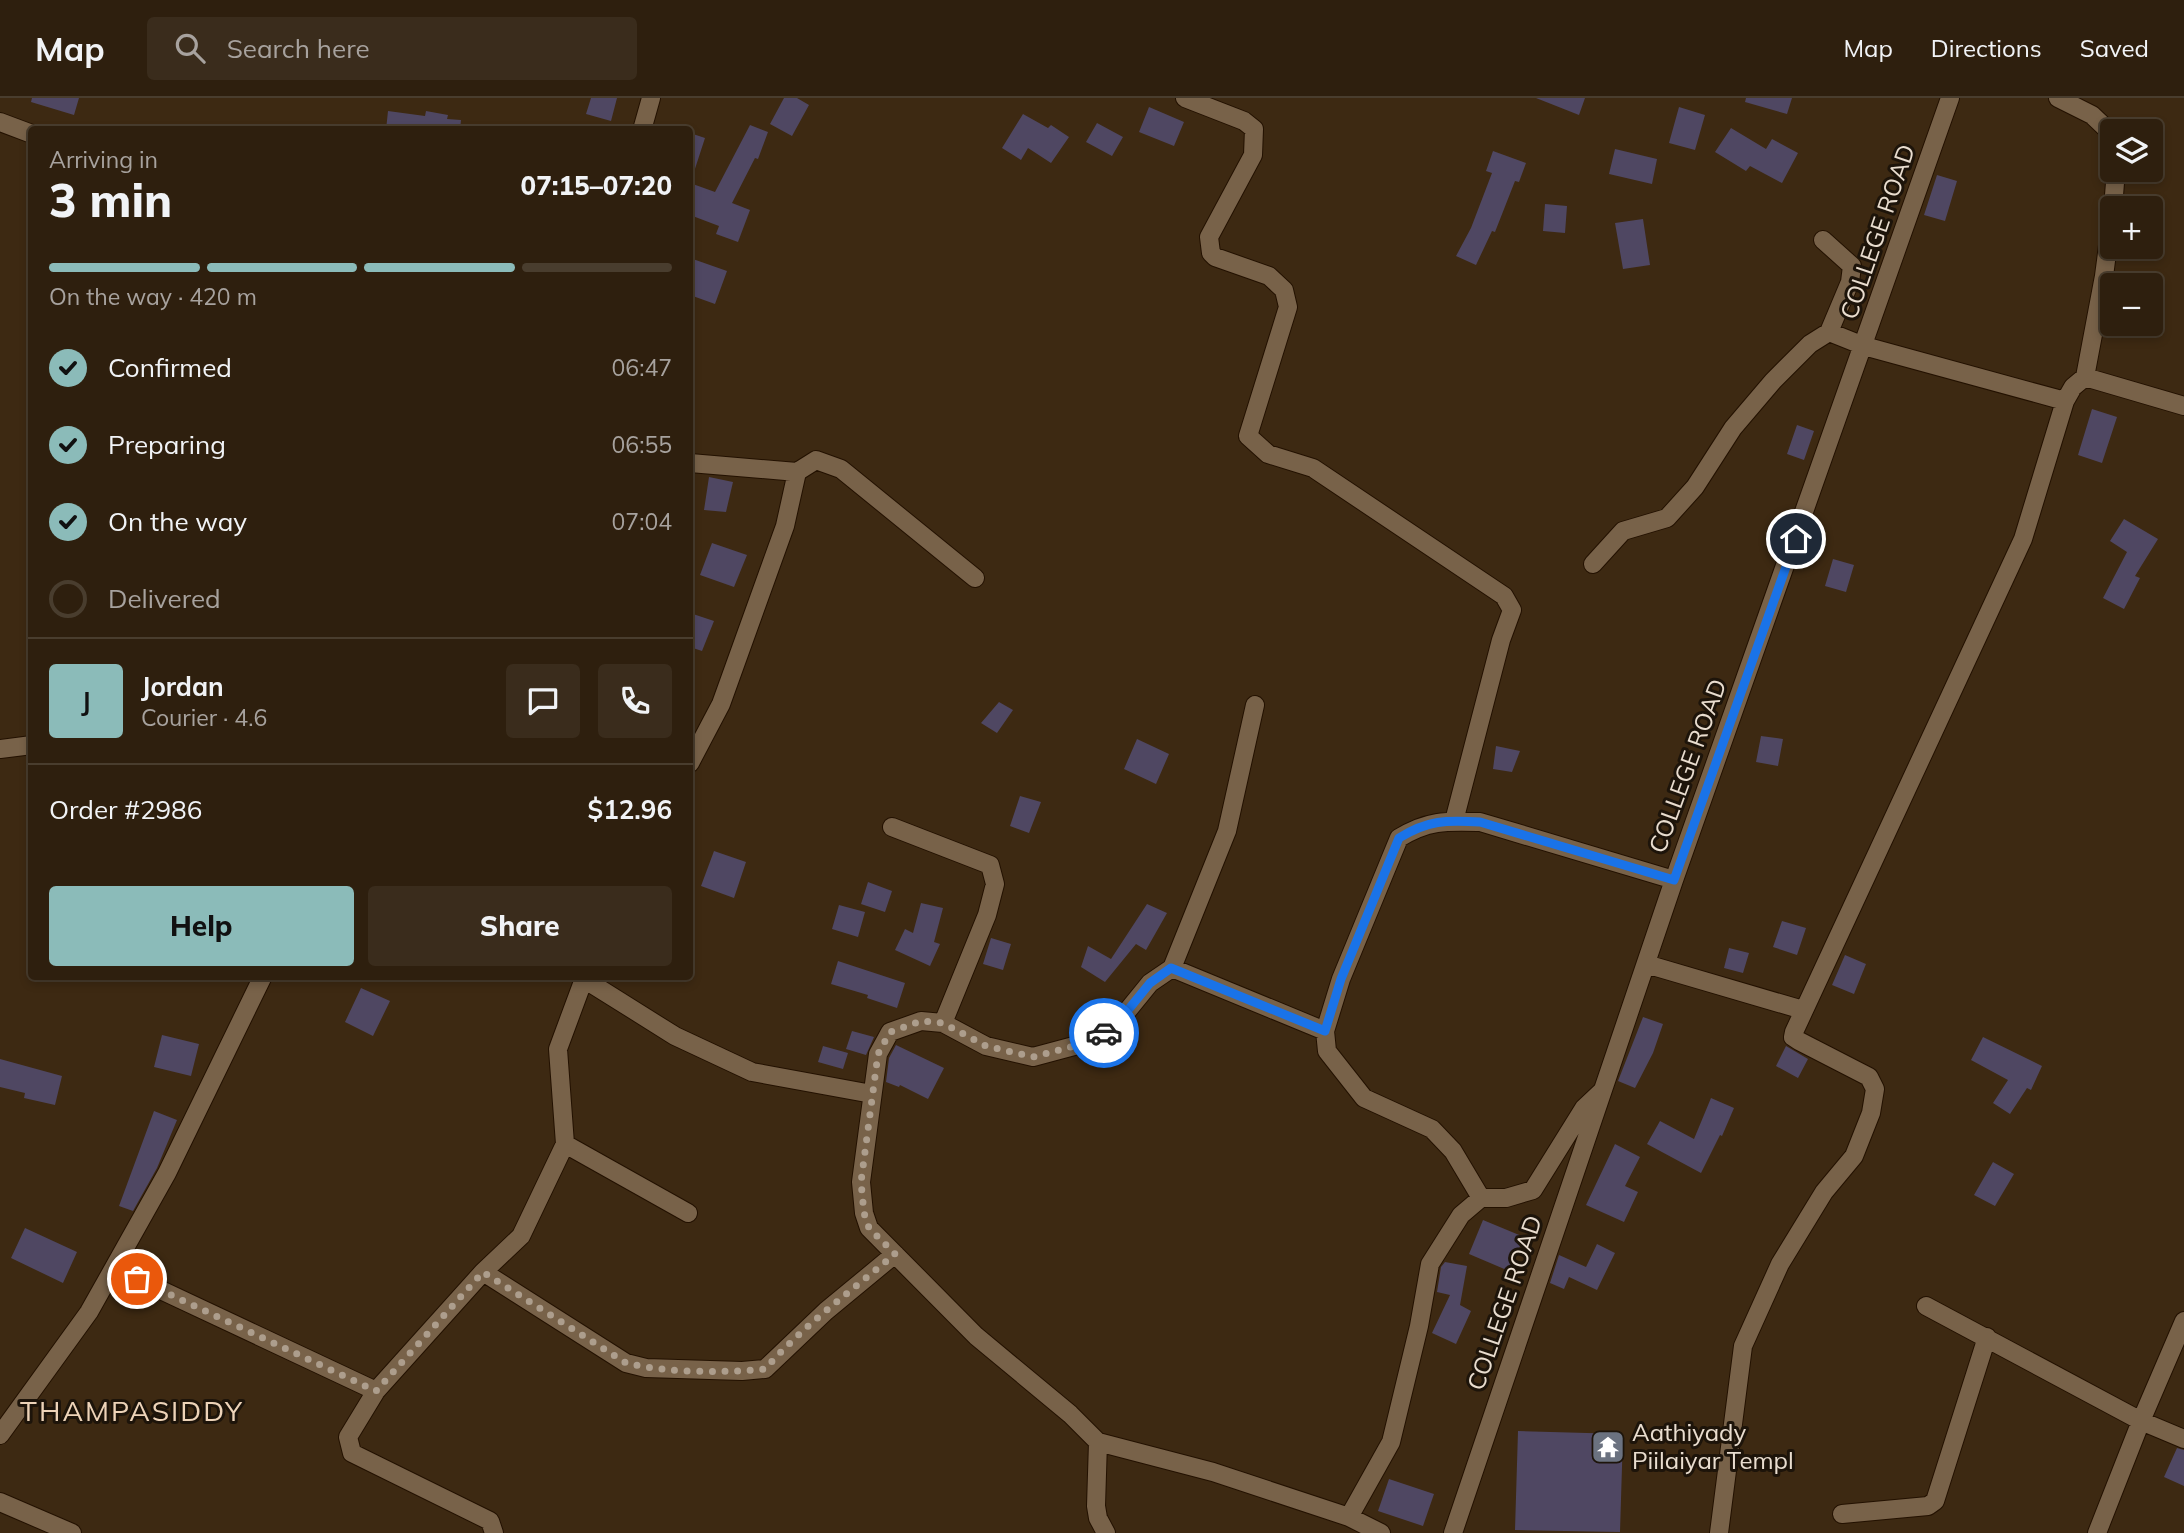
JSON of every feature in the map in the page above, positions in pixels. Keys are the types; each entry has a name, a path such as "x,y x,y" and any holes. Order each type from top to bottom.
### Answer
{"street":[{"path":"643,126 651,98"},
{"path":"1185,98 1244,121 1254,129 1253,155 1209,237 1211,253 1215,257 1269,276 1284,290 1288,307 1248,436 1268,454 1313,468 1504,596 1511,610 1454,821"},
{"name":"COLLEGE ROAD","path":"1453,1533 1674,880 1950,98"},
{"path":"2058,98 2100,121"},
{"path":"0,122 28,132"},
{"path":"1593,564 1623,531 1667,518 1695,487 1733,428 1773,381 1810,344 1829,332 1850,282 1852,267 1823,240"},
{"path":"1719,1533 1743,1346 1780,1264 1824,1192 1854,1156 1871,1114 1875,1089 1869,1077 1793,1037 1803,1010 2023,539 2065,401 2073,387 2085,377 2106,259"},
{"path":"1829,332 1864,346 2065,401"},
{"path":"2085,377 2184,406"},
{"path":"693,463 797,471 816,460 841,469 975,578"},
{"path":"693,756 721,704 785,526 797,471"},
{"path":"1255,705 1227,831 1171,968 1150,983 1111,1031 1074,1046 1033,1057 986,1046 943,1023 921,1021 890,1032 878,1054 872,1094 861,1182 864,1213 869,1228 976,1336 1070,1414 1097,1441 1213,1472 1349,1517 1372,1531"},
{"path":"0,749 28,746"},
{"path":"1481,1198 1453,1151 1432,1129 1364,1098 1327,1051 1325,1031 1341,979 1399,838 1420,825 1454,821 1480,822 1674,880"},
{"path":"892,827 990,865 995,884 987,915 943,1023"},
{"path":"1646,964 1803,1010"},
{"path":"1171,968 1325,1031"},
{"path":"0,1435 89,1312 167,1173 261,980"},
{"path":"495,1533 489,1521 352,1453 348,1437 376,1391 483,1272 520,1236 565,1144 558,1049 583,980"},
{"path":"587,980 675,1036 752,1072 872,1094"},
{"path":"1349,1517 1391,1442 1419,1326 1430,1264 1461,1215 1481,1198 1506,1198 1533,1191 1584,1108 1603,1090"},
{"path":"565,1144 688,1213"},
{"path":"483,1272 626,1363 646,1368 742,1371 765,1369 826,1311 895,1254"},
{"path":"114,1268 376,1391"},
{"path":"1926,1306 2141,1421 2184,1439"},
{"path":"2098,1533 2141,1421 2184,1321"},
{"path":"1842,1514 1928,1506 1936,1500 1987,1337"},
{"path":"1097,1441 1096,1506 1098,1518 1106,1533"},
{"path":"0,1502 72,1533"}],"building":[{"path":"32,98 79,98 74,115 31,102"},
{"path":"591,98 617,98 611,121 586,114"},
{"path":"784,98 797,98 809,105 792,136 770,124"},
{"path":"1536,98 1585,98 1579,115"},
{"path":"1746,98 1792,98 1787,114 1745,102"},
{"path":"1149,107 1184,122 1174,146 1139,132"},
{"path":"1679,107 1705,115 1695,150 1669,143"},
{"path":"388,111 425,116 426,111 448,115 447,119 461,120 460,126 386,126"},
{"path":"1023,114 1048,128 1051,125 1069,137 1051,163 1028,148 1021,160 1002,148"},
{"path":"1097,123 1123,137 1112,156 1086,142"},
{"path":"750,125 768,132 758,159 755,158 732,203 750,210 738,242 716,234 719,226 693,216 693,184 715,192"},
{"path":"1731,128 1766,149 1772,139 1798,153 1782,183 1750,166 1746,171 1715,152"},
{"path":"693,134 705,138 693,175"},
{"path":"1615,149 1657,159 1652,184 1609,174"},
{"path":"1493,151 1526,163 1519,182 1515,181 1495,232 1492,231 1476,265 1456,256 1471,228 1492,173 1486,171"},
{"path":"1937,175 1957,181 1945,221 1924,215"},
{"path":"1545,204 1567,206 1565,233 1543,231"},
{"path":"1643,219 1650,265 1623,269 1615,223"},
{"path":"693,259 727,271 715,304 693,296"},
{"path":"2092,409 2117,417 2102,463 2078,455"},
{"path":"1797,425 1814,431 1804,460 1787,454"},
{"path":"709,477 733,482 726,512 704,510"},
{"path":"2124,519 2158,539 2135,576 2140,578 2124,609 2103,598 2127,552 2110,541"},
{"path":"712,543 747,555 734,587 700,575"},
{"path":"1833,559 1854,565 1846,592 1825,586"},
{"path":"693,614 714,621 702,651 693,648"},
{"path":"999,702 1013,710 997,733 981,723"},
{"path":"1761,736 1783,739 1778,766 1756,762"},
{"path":"1137,739 1169,754 1156,784 1124,769"},
{"path":"1496,746 1520,751 1512,772 1493,769"},
{"path":"1020,796 1041,802 1029,833 1010,826"},
{"path":"714,851 746,862 734,898 701,886"},
{"path":"868,882 892,891 885,912 861,904"},
{"path":"921,903 943,908 934,942 940,944 930,966 895,950 905,929 913,933"},
{"path":"1147,904 1167,913 1146,950 1136,944 1105,982 1081,967 1088,946 1111,959"},
{"path":"839,905 865,912 858,937 832,929"},
{"path":"1782,921 1806,928 1797,955 1773,947"},
{"path":"991,938 1011,944 1003,970 983,964"},
{"path":"1729,948 1749,953 1743,973 1724,968"},
{"path":"1845,955 1866,964 1854,994 1832,985"},
{"path":"838,961 905,983 897,1008 867,998 868,995 831,984"},
{"path":"361,988 390,1001 373,1036 345,1022"},
{"path":"1643,1017 1663,1024 1653,1053 1635,1088 1618,1081"},
{"path":"852,1031 874,1037 866,1055 846,1049"},
{"path":"162,1035 199,1044 191,1076 154,1067"},
{"path":"1983,1037 2042,1066 2031,1090 2027,1088 2010,1114 1993,1103 2008,1080 1971,1060"},
{"path":"896,1045 944,1068 928,1099 900,1085 899,1087 886,1082 889,1058"},
{"path":"823,1046 848,1053 843,1069 818,1062"},
{"path":"1786,1046 1808,1059 1798,1078 1776,1066"},
{"path":"0,1059 62,1076 55,1105 24,1098 25,1093 0,1087"},
{"path":"1711,1098 1734,1108 1701,1173 1647,1144 1660,1121 1694,1139"},
{"path":"154,1111 177,1120 157,1168 133,1211 119,1206"},
{"path":"1615,1144 1640,1157 1625,1186 1638,1192 1624,1222 1586,1205"},
{"path":"1993,1162 2014,1174 1995,1206 1974,1195"},
{"path":"1483,1220 1524,1237 1509,1271 1469,1254"},
{"path":"25,1228 77,1252 63,1283 11,1258"},
{"path":"1597,1244 1615,1253 1597,1290 1569,1277 1564,1289 1550,1283 1559,1255 1586,1267"},
{"path":"1445,1262 1467,1266 1460,1305 1471,1311 1456,1344 1432,1333 1450,1295 1437,1292 1441,1267"},
{"path":"1518,1431 1623,1434 1620,1532 1515,1530"},
{"path":"2177,1448 2184,1450 2184,1486 2164,1477"},
{"path":"1389,1479 1434,1494 1423,1526 1378,1511"}],"way so far":[{"path":"137,1279 376,1391 483,1272 626,1363 646,1368 742,1371 765,1369 826,1311 895,1254 869,1228 864,1213 861,1182 878,1054 890,1032 921,1021 943,1023 986,1046 1033,1057 1074,1046 1104,1033"}],"place":[{"name":"Aathiyady Piilaiyar Templ","path":"1608,1447"}],"district":[{"name":"THAMPASIDDY","path":"132,1411"}],"route":[{"path":"1104,1033 1111,1031 1150,983 1171,968 1325,1031 1341,979 1399,838 1420,825 1454,821 1480,822 1674,880 1796,539"}]}
